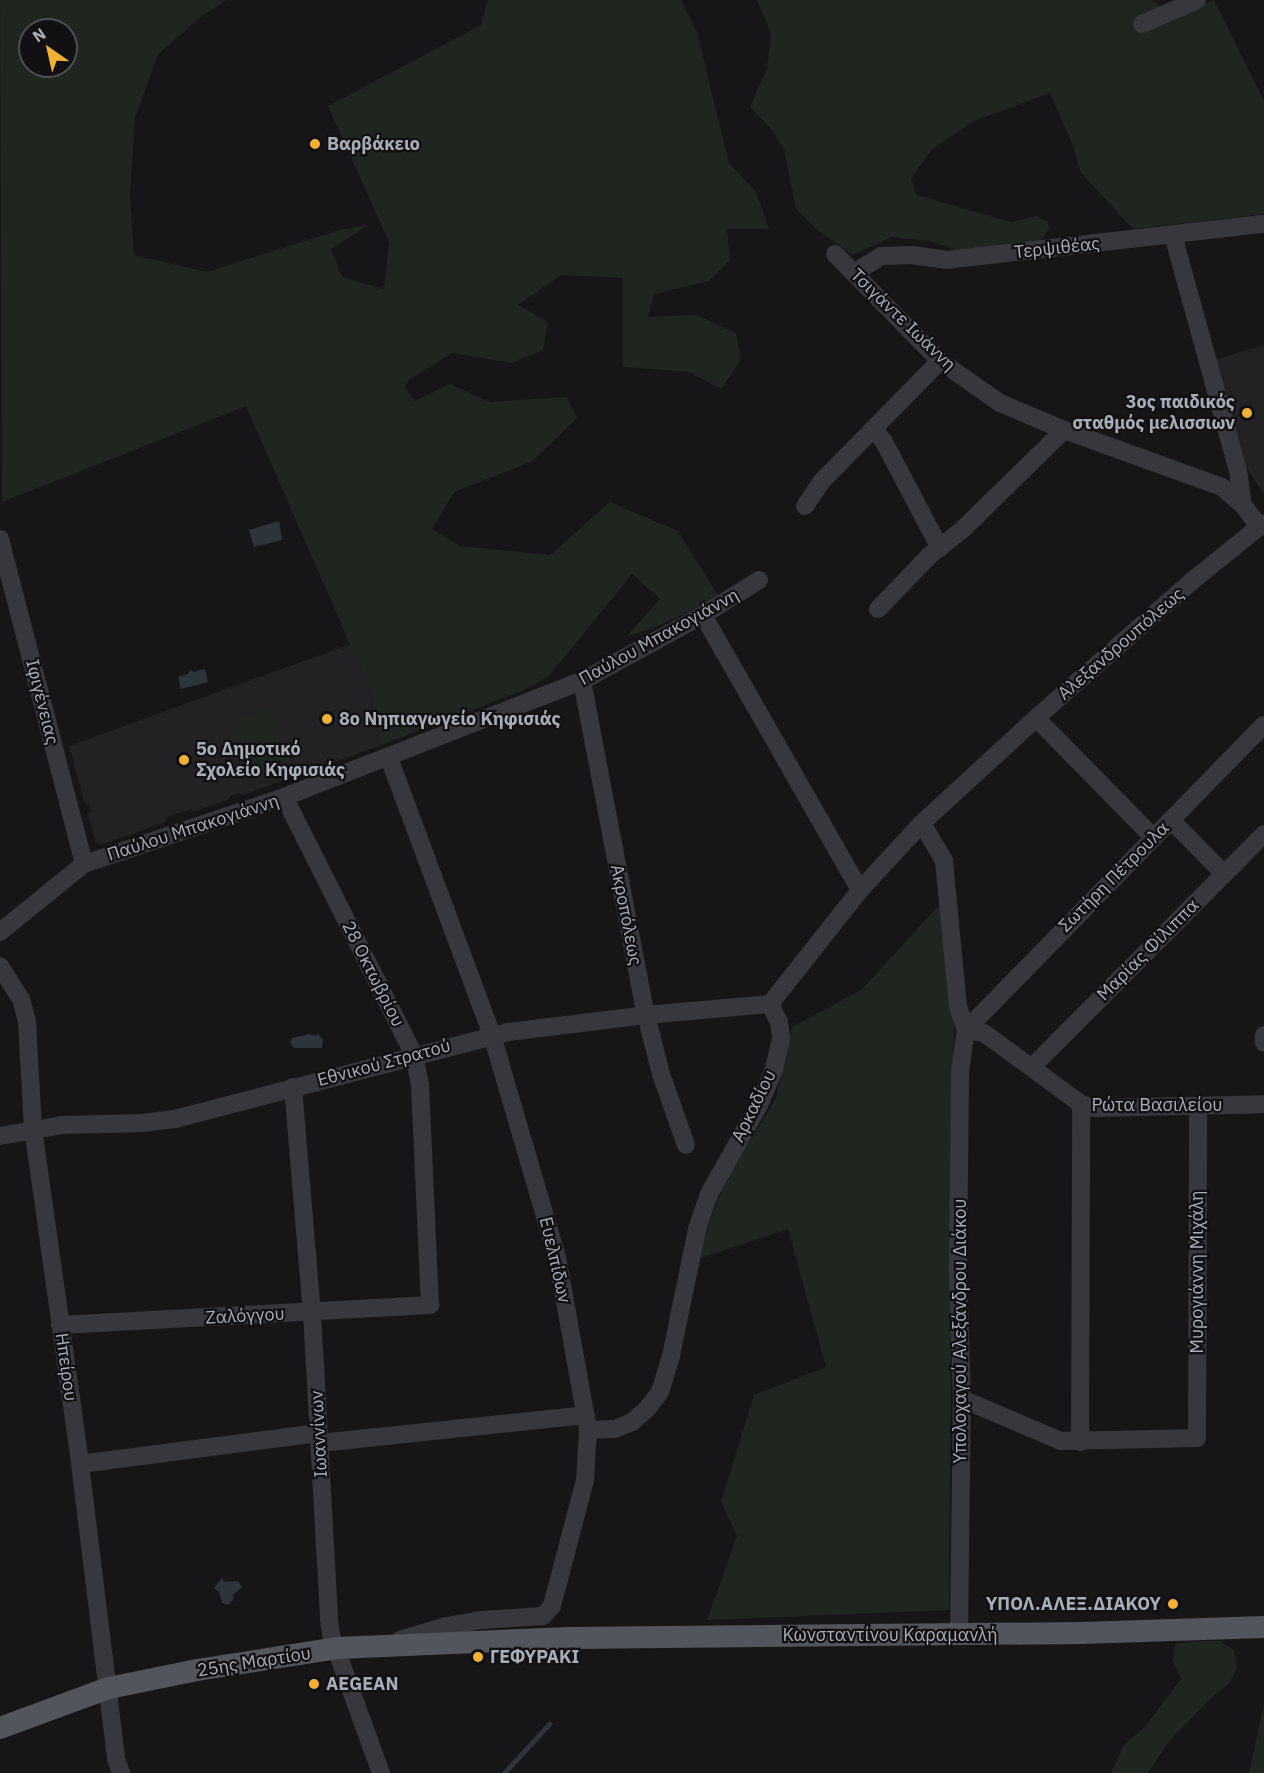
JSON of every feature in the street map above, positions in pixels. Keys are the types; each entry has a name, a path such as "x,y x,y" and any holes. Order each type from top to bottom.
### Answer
{"main road":[{"name":"Κωνσταντίνου Καραμανλή","path":"516,1640 1264,1627"},
{"name":"25ης Μαρτίου","path":"0,1728 109,1688 338,1648 516,1640"}],"street":[{"path":"1142,24 1197,0"},
{"name":"Τερψιθέας","path":"855,273 881,256 912,255 946,260 1264,224"},
{"path":"1173,235 1238,471 1243,505"},
{"name":"Τσιγάντε Ιωάννη","path":"835,254 940,361 1000,403 1064,430 1222,487 1262,525"},
{"path":"805,506 821,482 940,361"},
{"path":"874,429 940,548"},
{"path":"878,609 929,556 963,529 1064,430"},
{"name":"Αλεξανδρουπόλεως","path":"922,823 1036,718 1262,525"},
{"name":"Ιφιγένειας","path":"0,539 84,864"},
{"name":"Παύλου Μπακογιάννη","path":"0,932 84,864 284,797 582,681 703,615 759,580"},
{"path":"703,615 860,890"},
{"name":"Ακροπόλεως","path":"582,681 646,1015 661,1074 686,1145"},
{"path":"1036,718 1153,837"},
{"name":"Σωτήρη Πέτρουλα","path":"966,1030 1264,725"},
{"name":"Ευελπίδων","path":"384,1645 446,1626 481,1620 543,1616 552,1606 557,1594 571,1542 585,1480 587,1423 557,1257 492,1035 389,758"},
{"name":"28 Οκτωβρίου","path":"284,797 414,1055 420,1085 430,1305"},
{"path":"1171,820 1223,873"},
{"path":"770,1004 860,890 922,823 944,861 958,1006 966,1030"},
{"name":"Μαρίας Φίλιππα","path":"1032,1067 1264,834"},
{"name":"Ηπείρου","path":"0,966 21,999 27,1022 33,1128 80,1464 116,1759 121,1773"},
{"name":"Εθνικού Στρατού","path":"0,1136 33,1128 175,1119 492,1035 646,1015 770,1004"},
{"name":"Αρκαδίου","path":"80,1464 319,1438 587,1423 615,1429 632,1422 647,1409 660,1392 671,1356 697,1229 709,1194 759,1105 774,1069 781,1038 779,1022 770,1004"},
{"name":"Ρώτα Βασιλείου","path":"966,1030 984,1033 1081,1104 1094,1108 1263,1104"},
{"name":"Υπολοχαγού Αλεξάνδρου Διάκου","path":"959,1634 962,1399 958,1270 960,1071 966,1030"},
{"path":"1264,1035 1264,1043"},
{"name":"Ιωαννίνων","path":"293,1088 312,1313 329,1620 331,1635 338,1648 381,1773"},
{"path":"962,1399 1061,1441 1080,1442 1081,1104"},
{"name":"Μυρογιάννη Μιχάλη","path":"1080,1442 1197,1438 1198,1107"},
{"name":"Ζαλόγγου","path":"60,1325 430,1305"}],"shaded area":[{"path":"0,0 227,0 202,16 158,54 135,118 130,196 134,255 207,272 339,230 368,225 331,249 342,277 384,289 389,242 328,106 481,25 488,0 681,0 697,32 729,163 756,192 769,229 727,229 730,260 709,281 654,294 648,317 696,315 736,333 741,360 721,389 690,372 623,367 623,278 561,275 518,305 548,322 543,350 511,363 452,353 409,380 405,388 415,401 450,384 490,402 567,397 577,418 531,462 454,492 432,529 460,546 550,555 610,502 678,531 719,597 654,628 627,636 660,599 632,574 549,676 524,690 379,746 370,690 246,406 2,502"},
{"path":"757,0 1152,0 1174,19 1214,0 1264,101 1264,214 1133,229 1081,173 1072,143 1050,93 974,121 931,150 911,179 917,195 1011,222 1037,216 1048,222 1049,229 1039,244 964,252 928,241 892,237 853,255 816,229 796,209 784,149 771,129 750,107 767,68 771,33"},
{"name":"3ος παιδικός σταθμός μελισσιων","path":"1264,345 1264,495 1246,466 1215,360"},
{"path":"279,521 282,540 254,547 249,530"},
{"name":"5ο Δημοτικό Σχολείο Κηφισιάς","path":"351,644 370,690 379,746 243,795 239,793 230,796 228,800 165,818 166,822 101,845 96,842 87,813 91,812 89,804 85,805 69,746"},
{"path":"205,669 208,682 181,689 178,677 188,674 190,670 194,672"},
{"path":"268,709 287,762 253,774 234,721"},
{"path":"945,899 954,1010 949,1610 707,1620 737,1536 721,1502 754,1395 826,1367 788,1229 698,1259 706,1232 725,1182 776,1098 792,1027 861,990"},
{"path":"310,1034 315,1036 318,1034 323,1040 322,1048 294,1048 290,1042 292,1038"},
{"path":"222,1578 224,1582 238,1581 242,1587 233,1595 233,1600 228,1605 222,1603 219,1592 214,1588"},
{"path":"1220,1641 1234,1650 1237,1667 1230,1683 1210,1699 1167,1744 1148,1773 1111,1773 1124,1745 1144,1728 1181,1679 1173,1661 1175,1644"},
{"path":"1264,1704 1264,1773 1249,1773 1262,1713"}],"waterway":[{"path":"504,1773 549,1724"}],"place":[{"name":"Βαρβάκειο","path":"315,144"},
{"name":"3ος παιδικός σταθμός μελισσιων","path":"1247,413"},
{"name":"8ο Νηπιαγωγείο Κηφισιάς","path":"327,719"},
{"name":"5ο Δημοτικό Σχολείο Κηφισιάς","path":"184,760"},
{"name":"ΥΠΟΛ.ΑΛΕΞ.ΔΙΑΚΟΥ","path":"1173,1604"},
{"name":"ΓΕΦΥΡΑΚΙ","path":"478,1657"},
{"name":"AEGEAN","path":"314,1684"}]}
